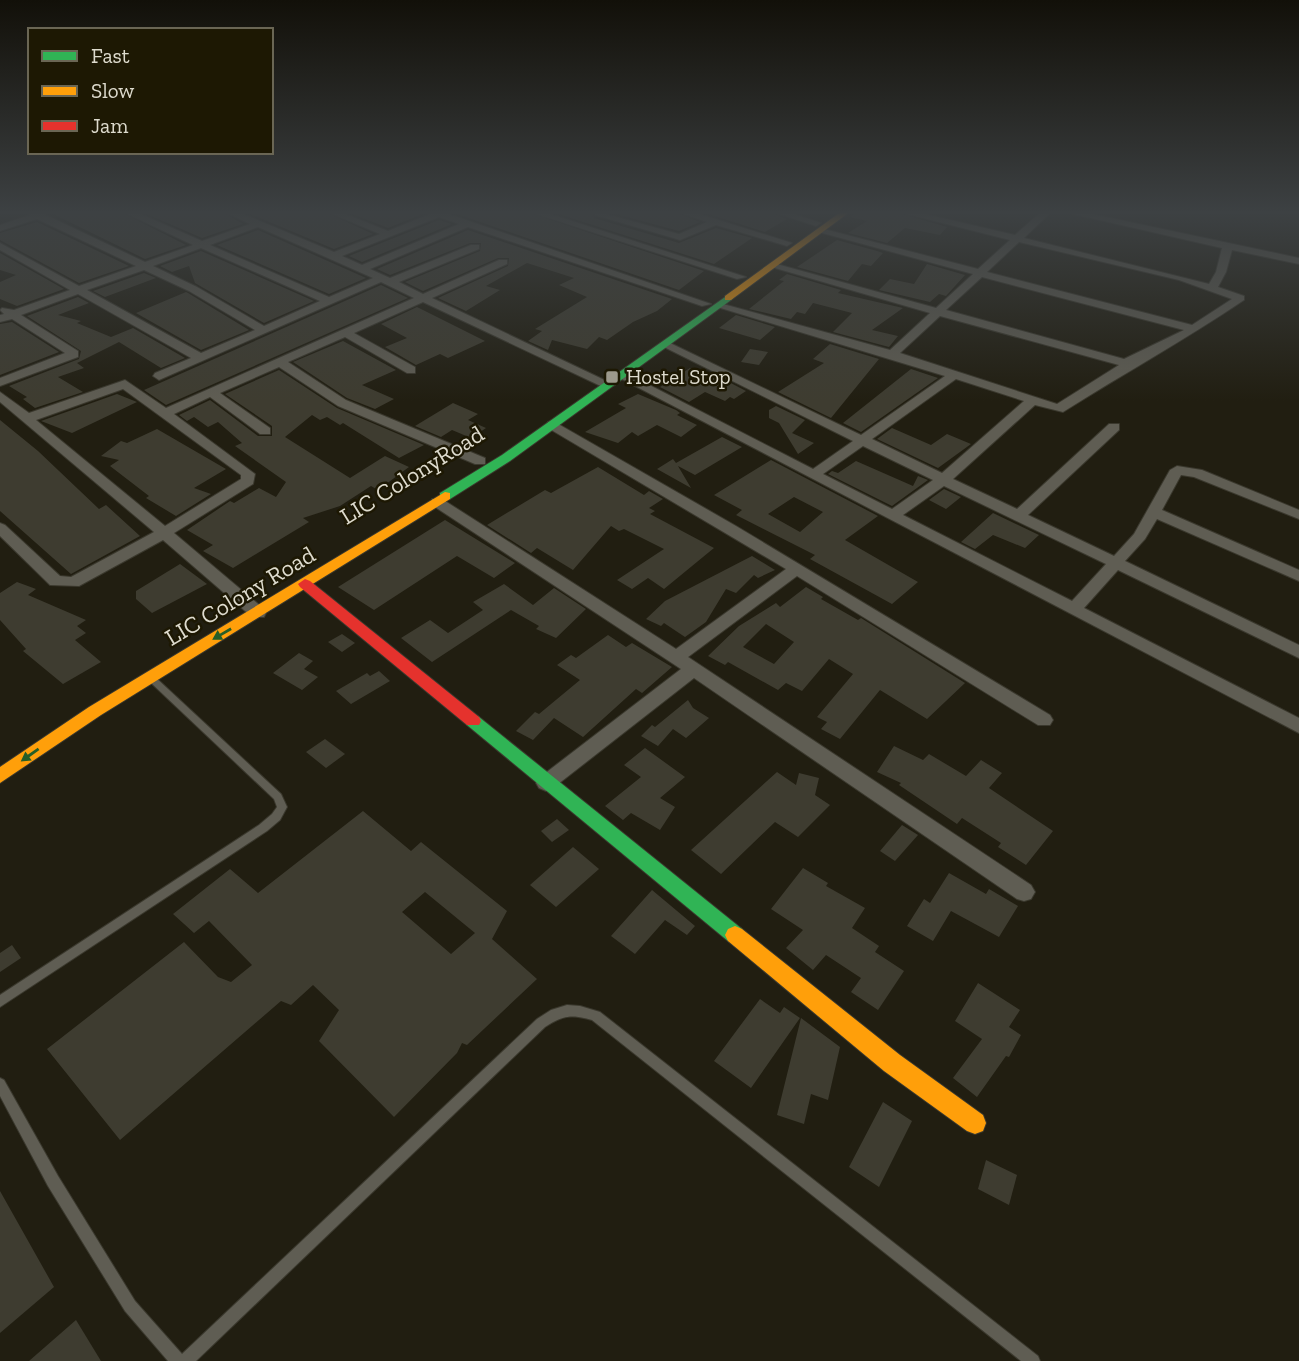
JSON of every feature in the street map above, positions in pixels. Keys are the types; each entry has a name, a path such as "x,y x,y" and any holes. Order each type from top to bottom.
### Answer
{"main road":[{"name":"LIC ColonyRoad","path":"609,381 753,275"},
{"name":"LIC ColonyRoad","path":"21,741 89,705 440,497 480,461 666,345 712,305 753,275"},
{"name":"LIC Colony Road","path":"0,776 89,705 150,677 252,608 305,584 553,425 609,381"},
{"path":"305,584 892,1063 975,1123"}],"street":[{"path":"52,275 200,358"},
{"path":"0,319 121,275"},
{"path":"162,275 193,289 262,330"},
{"path":"268,275 328,301"},
{"path":"372,275 813,475 1299,726"},
{"path":"159,376 328,301 401,275"},
{"path":"163,414 476,275"},
{"path":"620,275 712,305 891,355 1058,408 1131,363 1194,329 1240,298 1213,286 1166,275"},
{"path":"774,275 940,312 1114,361 1131,363"},
{"path":"891,355 979,275"},
{"path":"987,275 1194,329"},
{"path":"1213,286 1220,275"},
{"path":"0,306 74,354 0,382"},
{"path":"344,332 411,370"},
{"path":"666,345 1299,652"},
{"path":"278,361 342,402 480,461"},
{"path":"813,475 860,439 954,375"},
{"path":"0,528 56,581 64,584 73,582 164,533 248,481 248,474 163,414 129,386 120,384 28,418"},
{"path":"211,392 265,431"},
{"path":"0,396 252,608"},
{"path":"892,516 943,480 1033,400"},
{"path":"553,425 797,569 1044,720"},
{"path":"1019,515 1114,427"},
{"path":"1073,610 1140,536 1173,472 1184,470 1299,515"},
{"path":"440,497 1024,892"},
{"path":"1153,512 1299,576"},
{"path":"676,657 797,569"},
{"path":"546,783 693,669"}],"lane":[{"path":"0,1002 263,828 276,817 282,807 278,797 150,677"},
{"path":"185,1361 541,1023 558,1010 576,1008 596,1016 670,1073 1033,1361"},
{"path":"0,1084 53,1181 130,1306 178,1361"}],"building":[{"path":"16,275 38,275 64,289 17,306 0,299 0,282"},
{"path":"63,275 104,275 79,283"},
{"path":"140,275 156,278 105,297 93,291"},
{"path":"192,275 254,275 314,301 264,323 195,283"},
{"path":"284,275 358,275 366,278 329,294"},
{"path":"423,275 460,275 423,291 405,282"},
{"path":"489,275 506,275 486,286 500,290 466,311 438,298"},
{"path":"563,275 600,275 672,299 657,311 633,322 607,340 599,337 587,349 552,340 548,350 528,341 542,331 535,329 587,297 559,285 574,278"},
{"path":"634,275 699,275 679,290"},
{"path":"789,275 841,290 838,293 903,308 872,330 898,336 889,347 833,332 852,313 813,303 805,314 797,312 791,319 749,309 784,281 779,280"},
{"path":"824,275 853,275 848,281"},
{"path":"920,275 965,275 946,296 939,294 930,302 879,290 890,279 914,284"},
{"path":"381,285 408,298 166,405 144,390"},
{"path":"186,292 249,330 201,350 136,313"},
{"path":"78,297 89,303 58,315 81,321 77,323 111,337 133,328 185,358 161,368 119,342 77,363 84,368 58,377 83,392 35,408 23,399 27,397 9,386 79,359 81,351 27,316"},
{"path":"417,307 485,341 448,358 440,354 416,365 385,347 407,338 381,324"},
{"path":"736,315 775,327 760,340 719,328"},
{"path":"12,322 59,352 0,375 0,324"},
{"path":"343,341 396,370 362,385 394,399 375,409 347,398 293,362"},
{"path":"830,344 879,359 831,418 778,392 824,363 813,359"},
{"path":"750,349 768,352 759,365 741,362"},
{"path":"690,368 725,380 746,391 725,401 705,392 689,402 660,387"},
{"path":"911,369 938,378 861,432 843,423"},
{"path":"279,370 337,408 424,445 399,458 343,423 340,425 327,417 320,420 312,415 285,437 350,478 385,456 409,467 378,490 371,486 340,506 303,518 309,522 233,568 203,551 213,545 187,530 230,501 234,503 259,488 276,497 286,482 235,446 242,443 218,422 208,427 194,417 187,421 179,415 210,400 258,436 272,436 272,426 225,394"},
{"path":"117,394 137,402 72,433 41,421"},
{"path":"638,394 676,410 680,413 677,415 697,425 681,437 657,425 638,436 632,432 618,443 585,432 626,408 618,404"},
{"path":"453,403 478,414 468,420 486,428 471,438 452,430 441,437 415,426"},
{"path":"776,406 805,420 792,433 814,443 798,454 779,423 769,418 769,410"},
{"path":"0,420 38,451 99,509 106,505 140,536 71,574 0,511"},
{"path":"892,428 931,445 947,434 971,444 938,468 877,439"},
{"path":"157,429 226,469 194,488 211,494 176,516 146,498 149,496 110,466 119,460 101,456 121,441 127,443"},
{"path":"722,437 742,447 695,475 678,466 691,488 657,469 673,459 676,463"},
{"path":"771,460 878,516 845,540 918,582 892,604 810,559 815,555 736,515 742,510 714,495","holes":["794,497 823,512 800,532 768,514"]},
{"path":"856,461 913,486 918,476 928,480 892,506 828,474 832,471 838,473"},
{"path":"598,467 644,495 649,491 663,499 649,508 655,511 650,514 714,548 664,589 648,578 632,589 617,580 664,549 624,529 619,531 611,526 573,570 537,548 531,553 487,525 545,490 551,493"},
{"path":"944,489 961,497 946,509 929,500"},
{"path":"993,513 1039,535 1025,548 993,535 975,549 961,542"},
{"path":"445,520 515,563 494,578 457,556 374,610 338,587"},
{"path":"752,556 775,570 758,578 754,575 736,593 726,589 706,622 685,637 664,623 661,626 646,619 665,601"},
{"path":"180,564 207,584 152,613 136,599 136,591"},
{"path":"17,582 36,589 28,595 86,620 77,626 86,633 75,640 101,662 63,684 23,651 26,649 0,620 0,593"},
{"path":"504,584 533,605 554,588 586,609 556,638 536,629 539,626 511,610 432,662 401,638 430,620 448,633 483,610 473,602"},
{"path":"806,587 823,597 821,599 858,620 861,618 965,683 927,719 880,690 840,739 821,729 827,722 817,717 853,674 829,659 802,691 786,683 778,690 728,662 725,665 708,656 739,626 776,603 780,607","holes":["766,624 794,642 774,664 743,647"]},
{"path":"342,634 355,643 342,652 328,642"},
{"path":"608,635 626,647 632,643 672,667 642,693 636,689 583,737 554,718 533,740 516,731 535,712 539,714 580,680 557,665 571,655 576,658"},
{"path":"299,653 313,661 304,669 318,677 302,690 273,673"},
{"path":"379,671 390,681 351,704 336,691 367,673 370,676"},
{"path":"688,700 693,708 709,718 686,738 673,729 658,746 641,736 652,725 655,727"},
{"path":"325,739 345,754 326,768 306,752"},
{"path":"894,746 923,760 929,754 966,776 981,760 1002,773 989,788 1053,831 1026,865 998,847 1001,843 962,818 957,824 899,785 901,783 877,772"},
{"path":"645,748 685,777 660,798 675,807 660,830 631,813 623,820 605,806 641,777 624,765"},
{"path":"777,772 796,785 799,773 819,778 815,795 830,805 798,837 775,822 721,874 691,850"},
{"path":"363,811 411,851 421,842 507,911 492,939 537,979 467,1045 462,1043 457,1053 394,1117 319,1041 339,1010 313,985 291,1005 281,1001 120,1140 47,1049 184,942 218,977 231,982 252,965 209,921 194,933 173,914 230,869 258,893","holes":["425,892 475,933 451,954 402,912"]},
{"path":"557,819 569,830 552,842 541,831"},
{"path":"902,825 918,835 895,861 880,851"},
{"path":"573,847 599,869 556,907 530,885"},
{"path":"803,868 828,883 826,886 865,908 852,928 879,946 875,952 904,971 878,1010 851,992 861,978 826,955 813,970 786,948 803,930 771,909"},
{"path":"949,873 986,894 989,889 1018,906 999,937 951,911 933,941 907,926 924,899 930,903"},
{"path":"652,890 695,926 687,935 665,920 635,954 611,936"},
{"path":"12,945 21,958 0,972 0,953"},
{"path":"978,983 1020,1010 1009,1027 1021,1035 1009,1057 1006,1056 977,1097 953,1078 982,1039 955,1021"},
{"path":"760,999 780,1013 784,1007 800,1018 751,1088 714,1061"},
{"path":"801,1018 840,1047 828,1100 811,1094 804,1124 777,1115"},
{"path":"883,1102 912,1121 879,1187 849,1167"},
{"path":"986,1160 1017,1175 1009,1205 978,1189"},
{"path":"0,1191 54,1287 0,1333"},
{"path":"76,1320 101,1361 29,1361"}],"traffic: fast":[{"path":"445,496 506,458 728,298"},
{"path":"473,721 735,935"}],"traffic: slow":[{"path":"728,298 760,275"},
{"path":"0,776 95,711 445,496"},
{"path":"735,935 892,1063 975,1123"}],"traffic: jam":[{"path":"305,584 473,721"}],"place":[{"name":"Hostel Stop","path":"612,377"}]}
